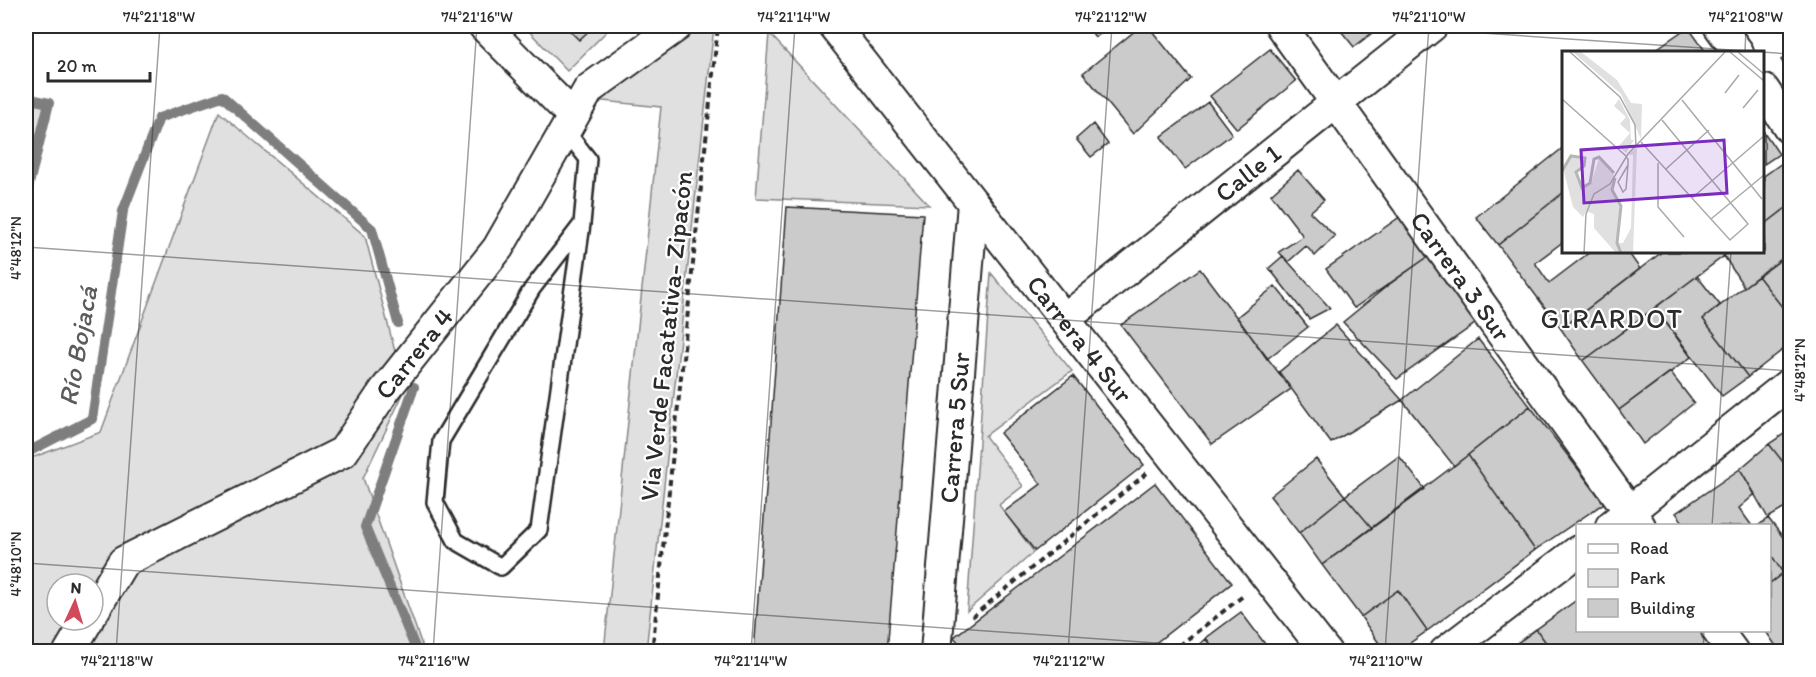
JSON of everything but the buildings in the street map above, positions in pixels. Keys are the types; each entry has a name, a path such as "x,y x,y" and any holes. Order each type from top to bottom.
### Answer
{"street":[{"path":"484,26 569,122"},
{"name":"Carrera 4","path":"105,592 123,562 343,452 385,390 498,248 589,89 677,26"},
{"name":"Carrera 4 Sur","path":"834,26 1326,651"},
{"name":"Carrera 3 Sur","path":"1281,26 1626,521"},
{"name":"Calle 1","path":"1065,320 1432,26"},
{"path":"1719,26 1737,51"},
{"path":"1765,91 1791,129"},
{"name":"Carrera 5 Sur","path":"937,648 973,203"},
{"path":"1626,521 1791,383"},
{"path":"1445,651 1576,553"},
{"path":"69,651 81,632"},
{"path":"1719,632 1733,651"}],"lane":[{"path":"569,122 588,159 582,224 539,530 501,567 456,541 435,502 441,441 532,289 582,224"}],"path":[{"name":"Via Verde Facatativa- Zipacón","path":"652,651 718,26"},
{"path":"937,648 1171,454"},
{"path":"1171,651 1267,577"}],"green space":[{"path":"524,26 612,26 567,71"},
{"path":"691,26 714,26 646,651 604,651 661,107 593,100"},
{"path":"769,33 929,205 756,198"},
{"path":"26,98 49,103 26,196"},
{"path":"219,112 365,236 405,390 363,478 424,651 26,652 26,460 101,432"},
{"path":"991,273 1072,371 985,436 1023,486 999,505 1034,552 967,611"}],"waterway":[{"path":"26,453 92,419 123,211 159,118 222,96 372,229 398,323"},
{"name":"Río Bojacá","path":"26,98 49,103 26,196"},
{"name":"Río Bojacá","path":"414,387 365,527 417,652"}],"district":[{"name":"GIRARDOT","path":"1612,319"}]}
